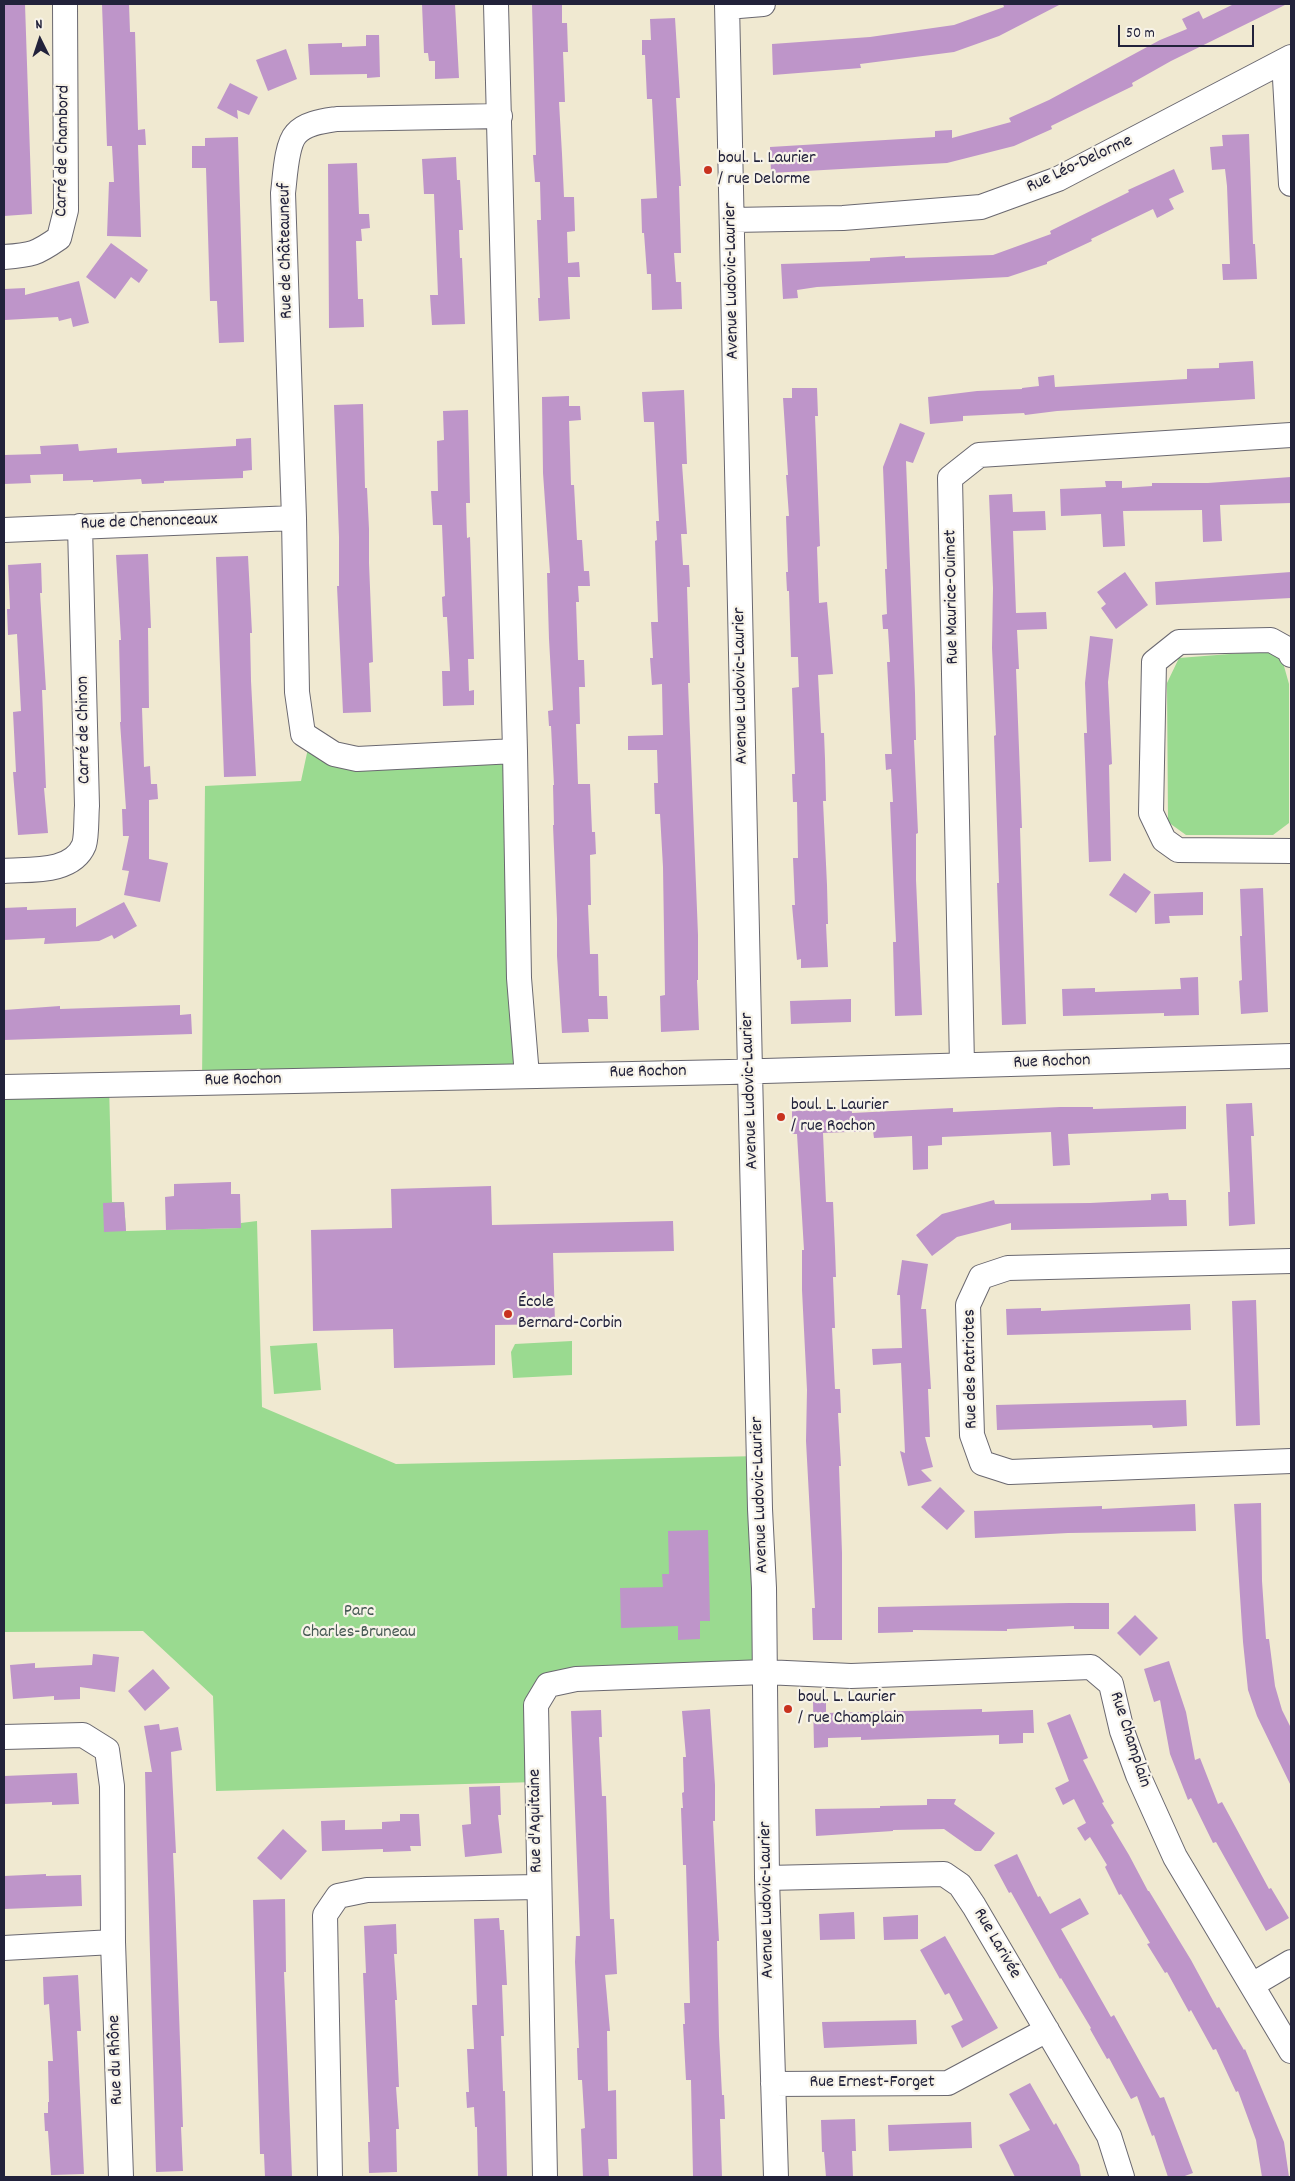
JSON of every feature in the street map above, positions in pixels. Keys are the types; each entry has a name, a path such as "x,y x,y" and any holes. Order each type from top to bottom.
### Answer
{"street":[{"name":"Carré de Chambord","path":"4,257 23,256 39,252 59,238 66,210 64,4"},
{"path":"496,4 519,978 526,1076"},
{"path":"727,5 763,4"},
{"name":"Avenue Ludovic-Laurier","path":"727,5 765,1672 767,1878 776,2177"},
{"path":"1288,59 1291,184"},
{"name":"Rue Léo-Delorme","path":"732,220 843,218 981,207 1058,179 1288,59"},
{"name":"Rue de Châteauneuf","path":"294,518 283,193 289,151 296,134 315,123 336,119 500,116"},
{"name":"Rue Maurice-Ouimet","path":"962,1065 950,478 979,455 1291,435"},
{"path":"294,518 297,692 303,734 334,754 356,759 515,751"},
{"name":"Rue de Chenonceaux","path":"4,530 294,518"},
{"name":"Carré de Chinon","path":"4,871 51,868 70,861 84,845 87,806 80,526"},
{"path":"1291,655 1289,650 1271,640 1180,642 1154,662 1151,758 1151,813 1164,840 1178,850 1291,851"},
{"name":"Rue Rochon","path":"4,1087 750,1071 1291,1056"},
{"name":"Rue des Patriotes","path":"1291,1261 1008,1268 981,1276 968,1305 972,1435 982,1463 1010,1472 1291,1461"},
{"name":"Rue Champlain","path":"765,1672 851,1676 1091,1667 1111,1684 1122,1731 1138,1775 1175,1857 1291,2051"},
{"name":"Rue d'Aquitaine","path":"546,2177 536,1705 548,1684 576,1679 765,1672"},
{"name":"Rue du Rhône","path":"4,1737 83,1735 107,1750 112,1786 113,1942 121,2177"},
{"name":"Rue Larivée","path":"767,1878 944,1874 960,1885 1109,2136 1122,2177"},
{"path":"330,2177 325,1915 338,1896 367,1890 539,1887"},
{"path":"4,1948 113,1942"},
{"path":"1252,1985 1291,1962"},
{"name":"Rue Ernest-Forget","path":"773,2084 948,2083 1046,2030"}],"green space":[{"path":"1268,651 1282,659 1289,684 1289,823 1273,835 1186,835 1168,822 1167,683 1179,658"},
{"path":"310,739 333,753 511,752 523,1077 202,1081 205,786 301,781"},
{"name":"Parc Charles-Bruneau","path":"109,1084 112,1202 124,1202 126,1231 240,1228 241,1223 257,1221 262,1407 396,1464 759,1456 765,1672 548,1685 536,1782 216,1791 213,1696 143,1631 5,1632 4,1087"},
{"path":"572,1341 572,1375 513,1378 511,1352 515,1344"},
{"path":"317,1343 321,1390 274,1394 270,1346"}],"building":[{"path":"4,4 25,4 32,214 4,216"},
{"path":"102,4 129,4 130,32 135,32 138,130 145,129 146,145 138,145 141,237 107,236 109,182 114,182 112,146 107,146"},
{"path":"422,4 455,4 459,78 435,79 435,61 429,61 428,53 424,53"},
{"path":"532,4 562,4 562,23 567,23 568,52 563,52 565,102 559,102 564,197 574,197 575,231 567,232 568,263 579,262 580,277 568,277 570,319 539,321 537,220 541,220 540,182 535,182 533,155 536,155"},
{"path":"1003,4 1061,4 999,36 954,52 860,64 861,68 773,75 772,44 870,37 954,25 1004,7"},
{"path":"1234,4 1287,4 1171,61 1132,83 1133,86 1051,126 1052,129 1014,146 947,163 771,173 770,147 935,137 935,131 952,130 952,138 1011,122 1009,118 1049,100 1160,40 1187,29 1182,19 1199,11 1203,19"},
{"path":"675,18 680,98 676,98 681,186 679,186 681,253 674,253 676,282 681,282 682,309 652,310 651,274 647,274 644,233 642,233 641,199 657,198 652,99 647,99 645,55 642,55 642,40 651,40 650,19"},
{"path":"366,35 379,35 380,77 367,78 367,74 310,75 308,44 342,43 342,47 366,46"},
{"path":"286,49 297,79 268,91 256,60"},
{"path":"230,83 258,97 249,115 237,110 238,119 217,108"},
{"path":"1249,134 1253,244 1255,244 1257,279 1223,280 1222,264 1230,264 1227,186 1225,169 1212,170 1210,147 1223,146 1222,135"},
{"path":"238,137 244,342 219,343 217,301 210,301 206,168 192,168 192,146 205,146 205,138"},
{"path":"456,157 457,180 460,180 463,230 459,230 465,324 432,325 430,295 438,295 434,194 424,194 422,159"},
{"path":"357,163 359,214 369,214 370,228 361,229 362,241 356,241 358,299 363,299 364,327 329,328 328,164"},
{"path":"1174,169 1184,192 1169,199 1174,209 1157,218 1153,209 1091,239 1092,241 1047,262 1047,264 1008,277 817,287 797,290 798,298 783,299 781,264 870,261 870,258 905,256 905,258 993,255 1051,234 1050,231 1129,192 1128,190"},
{"path":"111,243 148,270 139,283 131,277 115,299 86,277"},
{"path":"79,281 89,323 73,327 71,318 59,321 58,317 5,320 4,289 25,288 25,295"},
{"path":"1253,361 1255,399 1057,411 1025,415 1024,413 963,416 963,421 930,424 928,397 977,391 1022,389 1039,386 1038,377 1054,375 1055,387 1187,379 1187,369 1219,368 1219,363"},
{"path":"792,388 817,388 818,416 815,416 820,546 817,547 819,603 827,602 833,674 818,675 821,733 824,733 825,759 826,801 823,801 828,967 801,968 801,959 797,960 792,905 795,905 793,858 798,858 797,802 793,802 792,774 795,774 792,688 799,687 798,657 791,657 789,591 787,591 786,516 789,516 783,398 792,398"},
{"path":"684,390 687,464 682,464 687,534 681,534 683,565 689,565 690,587 687,587 690,683 688,683 698,935 699,1030 661,1032 660,996 665,995 663,867 660,814 655,814 654,783 658,783 657,750 628,750 628,736 663,735 662,684 652,685 650,658 653,658 651,622 658,622 655,541 657,540 656,521 659,521 654,422 644,422 642,392"},
{"path":"569,396 569,406 580,406 581,420 569,421 571,485 574,485 577,540 582,540 584,571 589,571 590,586 578,586 579,602 576,602 578,660 584,660 585,687 579,687 580,724 576,724 578,784 590,784 592,832 595,832 596,854 590,855 591,905 588,905 590,954 598,954 599,996 607,996 608,1019 588,1019 589,1032 562,1033 557,956 553,825 554,785 551,726 549,726 548,711 553,710 547,573 550,573 543,473 542,397"},
{"path":"363,404 373,662 369,663 371,712 343,713 337,586 339,586 339,537 334,405"},
{"path":"468,410 470,503 466,503 467,538 470,537 474,659 468,659 469,691 474,690 474,705 443,706 442,671 450,671 447,617 443,617 442,597 445,596 442,525 433,525 431,491 438,491 437,441 444,440 443,411"},
{"path":"900,423 925,433 913,463 906,461 915,693 916,740 914,740 918,833 916,834 916,880 922,1015 895,1016 893,942 896,942 890,802 893,802 891,769 886,770 885,754 892,754 887,662 890,662 888,629 883,629 882,615 887,614 883,467"},
{"path":"251,438 252,470 243,471 243,478 164,481 164,483 142,484 141,479 93,482 93,480 63,481 63,474 30,475 31,483 4,484 4,455 41,454 40,446 78,444 79,451 117,448 117,453 236,446 236,439"},
{"path":"1291,477 1291,503 1220,505 1222,541 1203,542 1202,510 1123,511 1125,546 1103,547 1101,514 1061,516 1060,489 1106,487 1105,481 1122,481 1122,488 1152,486 1152,483 1208,483"},
{"path":"1012,494 1013,512 1045,511 1046,530 1013,531 1016,613 1046,612 1047,629 1017,630 1019,669 1016,669 1022,828 1020,828 1026,1024 1002,1025 997,883 999,883 994,736 996,735 992,648 993,588 989,495"},
{"path":"148,554 151,628 148,628 149,708 142,708 144,767 150,766 151,784 157,784 158,799 149,800 149,859 168,863 160,902 124,895 129,871 122,870 129,836 123,836 122,809 126,809 120,722 119,640 121,640 116,555"},
{"path":"248,556 252,633 250,633 251,681 256,776 224,777 216,557"},
{"path":"41,563 42,593 40,593 46,690 42,690 46,788 44,788 48,833 18,835 13,772 16,772 13,712 21,711 17,634 8,635 7,609 10,609 8,565"},
{"path":"1125,572 1148,605 1116,629 1101,608 1106,604 1097,592"},
{"path":"1291,572 1291,598 1156,605 1155,582"},
{"path":"1090,636 1113,639 1108,682 1112,764 1109,765 1111,861 1089,862 1084,733 1087,733 1085,683"},
{"path":"1124,873 1151,892 1136,913 1109,895"},
{"path":"1263,888 1268,1012 1241,1014 1239,981 1242,980 1240,889"},
{"path":"1203,892 1203,915 1169,916 1170,923 1155,924 1154,894"},
{"path":"124,902 137,926 114,939 112,935 99,941 44,944 45,938 4,940 4,908 27,907 27,910 76,908 76,927"},
{"path":"1198,977 1199,1015 1164,1016 1164,1013 1063,1016 1062,989 1095,988 1095,992 1181,989 1180,978"},
{"path":"851,999 851,1022 791,1024 790,1001"},
{"path":"180,1005 180,1015 191,1014 192,1034 4,1040 4,1010 60,1006 60,1009"},
{"path":"1252,1103 1254,1136 1251,1136 1255,1224 1229,1226 1228,1192 1230,1192 1226,1104"},
{"path":"1186,1106 1186,1129 1068,1134 1070,1165 1053,1166 1051,1132 942,1137 942,1145 928,1146 928,1169 913,1170 912,1136 874,1138 873,1131 823,1133 826,1202 833,1202 835,1248 836,1277 833,1277 835,1328 832,1328 835,1389 840,1389 841,1413 838,1413 841,1466 839,1466 842,1640 813,1640 812,1608 815,1608 806,1441 807,1390 802,1290 802,1250 804,1250 797,1134 792,1134 792,1111 852,1109 852,1113 953,1108 953,1112 1060,1107 1093,1107 1093,1109"},
{"path":"231,1182 231,1194 240,1194 241,1228 166,1230 165,1197 174,1196 174,1184"},
{"path":"491,1186 492,1225 673,1221 674,1251 553,1253 555,1324 495,1325 495,1365 394,1368 393,1329 313,1331 311,1230 392,1228 391,1189"},
{"path":"1168,1193 1169,1200 1186,1200 1187,1226 1011,1230 1011,1223 957,1237 932,1256 916,1235 942,1214 994,1200 995,1204 1090,1203 1151,1200 1151,1194"},
{"path":"124,1202 126,1231 104,1232 103,1203"},
{"path":"902,1260 928,1264 921,1309 926,1309 931,1389 928,1389 930,1437 925,1437 933,1467 921,1470 932,1481 908,1486 900,1451 905,1453 901,1363 873,1365 872,1349 902,1348 900,1295 897,1295"},
{"path":"1256,1300 1260,1425 1236,1426 1232,1301"},
{"path":"1190,1304 1191,1330 1007,1335 1006,1309 1041,1308 1041,1311"},
{"path":"1186,1400 1187,1426 1153,1428 1152,1425 997,1430 996,1405"},
{"path":"940,1487 965,1511 947,1530 921,1507"},
{"path":"1261,1503 1262,1581 1266,1639 1269,1639 1275,1686 1282,1710 1291,1728 1291,1786 1257,1716 1248,1690 1234,1504"},
{"path":"1195,1504 1196,1531 1068,1533 975,1538 974,1511 1102,1506 1102,1509"},
{"path":"708,1530 710,1621 700,1621 700,1639 678,1640 678,1626 621,1628 620,1588 663,1587 662,1574 669,1574 668,1531"},
{"path":"1109,1603 1109,1629 1074,1629 1074,1626 1007,1629 1007,1631 913,1630 913,1632 878,1633 878,1607"},
{"path":"1135,1615 1158,1638 1140,1656 1117,1633"},
{"path":"93,1654 119,1657 115,1692 80,1687 80,1699 54,1700 54,1696 13,1699 10,1665 35,1663 35,1668 92,1665"},
{"path":"1169,1661 1186,1712 1195,1760 1200,1758 1218,1804 1222,1802 1269,1889 1271,1888 1289,1918 1266,1931 1216,1842 1213,1843 1191,1798 1188,1800 1170,1754 1160,1700 1154,1702 1144,1669"},
{"path":"153,1669 170,1688 145,1711 128,1691"},
{"path":"813,1701 826,1701 826,1713 982,1709 982,1712 1033,1710 1034,1733 1023,1733 1023,1743 999,1744 999,1735 861,1740 861,1737 828,1738 828,1747 814,1748"},
{"path":"710,1709 715,1785 715,1821 713,1821 719,1941 717,1941 719,2036 725,2119 720,2119 722,2177 693,2177 691,2080 686,2080 683,2024 685,2024 684,2003 690,2003 686,1865 683,1865 681,1808 683,1808 682,1793 684,1792 683,1757 686,1757 682,1711"},
{"path":"601,1710 602,1737 599,1737 602,1796 606,1796 610,1919 614,1919 617,1974 605,1975 610,2031 607,2031 608,2091 616,2090 617,2159 608,2159 609,2177 583,2177 581,2129 585,2128 582,2080 578,2080 577,2048 579,2048 575,1962 576,1936 580,1936 571,1711"},
{"path":"1070,1714 1088,1758 1083,1760 1104,1802 1102,1803 1114,1823 1111,1825 1148,1891 1191,1960 1217,2008 1219,2007 1245,2049 1284,2142 1289,2177 1262,2177 1256,2140 1238,2091 1236,2092 1216,2049 1213,2050 1191,2010 1189,2012 1167,1972 1165,1973 1147,1944 1150,1943 1121,1894 1119,1895 1105,1867 1107,1865 1090,1837 1085,1841 1077,1828 1086,1823 1074,1799 1063,1805 1055,1788 1069,1781 1047,1723"},
{"path":"159,1724 160,1730 178,1727 182,1750 171,1752 176,1853 173,1853 183,2171 156,2172 145,1772 152,1772 144,1726"},
{"path":"77,1773 79,1804 52,1805 52,1802 4,1804 4,1776"},
{"path":"500,1786 501,1815 498,1815 502,1853 465,1857 462,1825 471,1824 469,1787"},
{"path":"927,1799 956,1799 954,1804 995,1833 981,1851 975,1851 944,1829 893,1830 816,1836 815,1809 927,1805"},
{"path":"400,1814 419,1814 421,1846 410,1846 411,1851 383,1852 383,1849 322,1851 321,1821 345,1820 345,1830 382,1829 382,1822 400,1821"},
{"path":"283,1829 307,1851 281,1880 257,1858"},
{"path":"1017,1854 1038,1897 1040,1896 1050,1914 1080,1898 1089,1914 1061,1929 1111,2017 1114,2015 1160,2098 1164,2097 1193,2173 1182,2177 1168,2177 1154,2135 1152,2136 1137,2096 1131,2099 1109,2058 1107,2059 1091,2028 1060,1979 1011,1892 1009,1893 994,1865"},
{"path":"46,1874 46,1876 81,1875 82,1906 4,1909 4,1876"},
{"path":"285,1899 286,1972 284,1972 292,2177 265,2177 264,2154 260,2154 253,1900"},
{"path":"854,1912 855,1939 820,1940 819,1914"},
{"path":"918,1915 918,1939 884,1940 883,1917"},
{"path":"499,1918 500,1930 504,1930 507,1985 502,1985 504,2036 501,2036 503,2091 505,2091 507,2177 478,2177 477,2127 475,2127 474,2107 467,2108 466,2092 469,2092 467,2049 474,2049 472,2005 477,2005 474,1919"},
{"path":"396,1924 397,1954 394,1954 399,2087 396,2087 399,2129 396,2129 397,2172 369,2173 368,2142 370,2142 363,1973 366,1973 364,1926"},
{"path":"945,1936 998,2028 962,2048 951,2026 963,2020 949,1993 945,1995 920,1950"},
{"path":"78,1975 81,2031 77,2031 84,2174 51,2175 48,2131 45,2131 44,2113 48,2113 49,2102 48,2061 53,2061 49,2004 44,2005 43,1977"},
{"path":"916,2020 917,2044 824,2048 822,2022"},
{"path":"1030,2083 1054,2125 1056,2123 1079,2165 1081,2177 1015,2177 999,2145 1030,2130 1009,2094"},
{"path":"855,2119 856,2151 852,2151 853,2177 826,2177 824,2152 822,2152 821,2120"},
{"path":"971,2122 972,2148 889,2151 888,2125"}],"place":[{"name":"boul. L. Laurier / rue Delorme","path":"708,170"},
{"name":"boul. L. Laurier / rue Rochon","path":"781,1117"},
{"name":"École Bernard-Corbin","path":"508,1314"},
{"name":"boul. L. Laurier / rue Champlain","path":"788,1709"}]}
